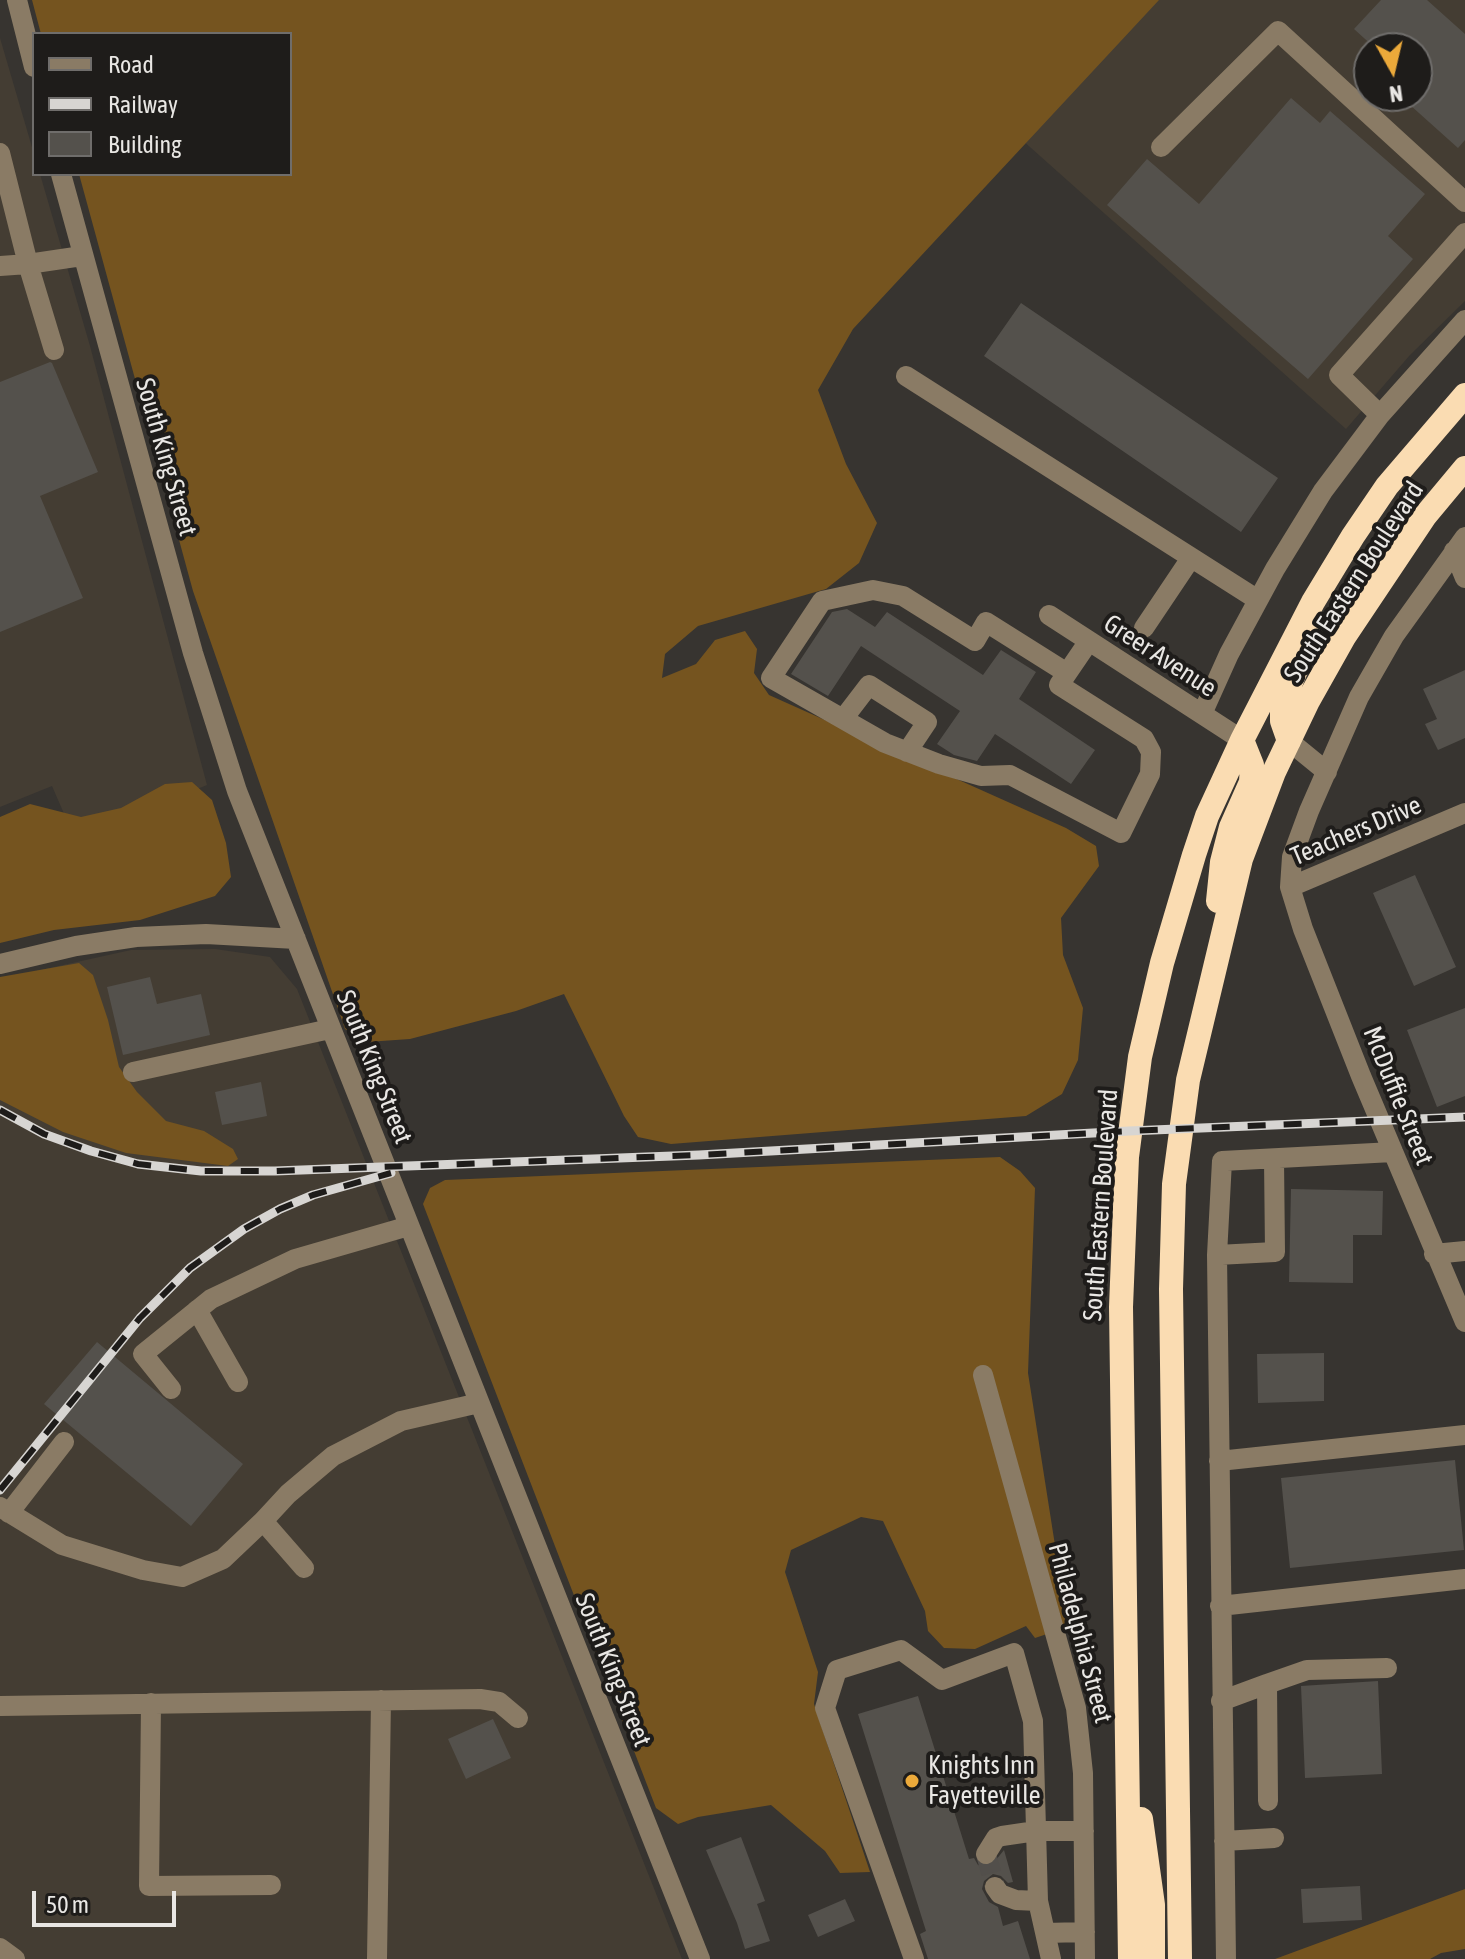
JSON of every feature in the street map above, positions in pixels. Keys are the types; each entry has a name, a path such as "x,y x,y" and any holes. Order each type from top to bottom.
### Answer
{"highway":[{"name":"South Eastern Boulevard","path":"1130,1959 1121,1307 1129,1131 1140,1057 1176,911 1207,816 1242,740 1313,602 1353,536 1387,486 1465,395"},
{"name":"South Eastern Boulevard","path":"1180,1959 1171,1394 1172,1259 1174,1184 1188,1080 1241,859 1289,741 1344,637 1425,516 1465,468"},
{"path":"1289,741 1282,721 1282,704 1353,536"},
{"path":"1205,1002 1222,862 1231,827 1251,782 1252,765 1242,740"},
{"path":"1126,1713 1153,1905 1153,1959"}],"street":[{"path":"17,0 32,59"},
{"path":"1161,147 1278,31 1465,202"},
{"path":"0,153 54,350"},
{"name":"South King Street","path":"62,176 206,695 237,791 700,1959"},
{"path":"1380,415 1339,375 1465,233"},
{"path":"0,266 82,256"},
{"path":"1202,714 1258,600 1323,491 1380,415 1465,320"},
{"path":"906,376 1258,600"},
{"path":"1289,741 1327,772 1359,697 1394,636 1459,544"},
{"path":"1459,544 1465,578"},
{"path":"1144,628 1191,558"},
{"path":"1067,673 986,622 975,641 903,596 873,590 822,601 771,678 885,743 981,776 1010,775 1121,833 1150,774 1151,752 1144,739 1059,685 1089,641"},
{"name":"Greer Avenue","path":"1049,615 1242,740"},
{"path":"843,719 869,685 927,722 907,752"},
{"name":"Teachers Drive","path":"1327,772 1292,857 1290,887 1465,813"},
{"name":"McDuffie Street","path":"1290,887 1303,929 1434,1254 1465,1322"},
{"path":"0,964 76,946 136,937 206,934 296,939"},
{"path":"133,1072 330,1029"},
{"path":"1226,1959 1217,1255 1222,1161 1393,1152"},
{"path":"1217,1255 1275,1252 1274,1159"},
{"path":"171,1389 143,1354 211,1299 295,1259 409,1226"},
{"path":"1434,1254 1465,1251"},
{"path":"197,1310 238,1382"},
{"name":"Philadelphia Street","path":"983,1375 1076,1708 1083,1773 1085,1959"},
{"path":"64,1442 4,1510 62,1545 143,1570 182,1577 223,1559 288,1494 333,1456 401,1421 479,1403"},
{"path":"1219,1461 1465,1435"},
{"path":"263,1521 304,1568"},
{"path":"1220,1606 1465,1579"},
{"path":"914,1959 825,1708 837,1670 901,1650 942,1680 1014,1653 1033,1721 1038,1901 1051,1959"},
{"path":"1221,1701 1307,1670 1387,1668"},
{"path":"1267,1684 1268,1801"},
{"path":"0,1706 480,1699 499,1702 518,1718"},
{"path":"377,1959 381,1700"},
{"path":"151,1703 149,1886 271,1885"},
{"path":"986,1854 996,1838 1036,1831 1084,1831"},
{"path":"1224,1841 1274,1838"},
{"path":"995,1887 1000,1894 1016,1900 1038,1901"},
{"path":"1045,1933 1085,1932"},
{"path":"0,1948 15,1959"}],"shaded area":[{"path":"32,0 1159,0 853,329 818,390 846,464 877,523 859,563 826,589 698,626 665,654 662,678 696,664 715,640 745,631 757,649 754,673 769,695 1066,828 1096,846 1099,866 1061,918 1063,955 1083,1008 1078,1060 1062,1094 1026,1116 671,1144 638,1137 624,1116 564,994 516,1011 410,1039 367,1042 345,1029 193,591 80,176 292,176 292,32 40,32"},
{"path":"1144,0 1465,0 1465,301 1410,355 1346,429 1021,139"},
{"path":"0,38 32,147 32,176 41,176 90,346 207,785 75,839 52,786 0,807"},
{"path":"192,782 212,800 226,843 231,877 215,896 140,920 54,930 0,943 0,817 30,804 81,817 121,808 165,784"},
{"path":"215,949 270,957 297,989 682,1959 0,1959 0,979 131,950"},
{"path":"79,963 93,975 119,1067 137,1092 166,1121 204,1131 233,1149 238,1159 228,1166 126,1153 63,1132 0,1100 0,977"},
{"path":"1000,1157 1020,1171 1035,1188 1028,1373 1065,1609 1071,1626 1035,1638 1026,1626 975,1649 944,1648 928,1631 925,1611 883,1521 861,1517 791,1550 785,1572 818,1672 814,1704 870,1872 840,1873 825,1851 771,1805 698,1817 678,1824 656,1808 423,1204 430,1188 445,1180"},
{"path":"1465,1889 1465,1949 1441,1953 1430,1959 1275,1959"}],"building":[{"path":"1381,0 1427,0 1465,34 1465,140 1458,148 1418,112 1433,112 1433,32 1357,32 1354,29"},
{"path":"1291,98 1320,123 1330,111 1425,194 1388,236 1413,259 1308,379 1107,205 1147,159 1199,204"},
{"path":"1021,303 1278,478 1241,532 984,356"},
{"path":"50,362 98,472 40,496 83,598 0,632 0,382"},
{"path":"847,609 875,627 887,612 983,675 1001,650 1036,672 1019,699 1095,750 1071,784 995,734 977,761 954,755 937,744 960,711 861,646 828,696 791,674 832,612"},
{"path":"1465,670 1465,738 1438,750 1425,724 1437,719 1423,689"},
{"path":"1415,875 1456,967 1414,986 1373,893"},
{"path":"150,977 157,1004 201,994 210,1035 123,1055 107,987"},
{"path":"1465,1008 1465,1096 1437,1107 1407,1030"},
{"path":"261,1082 267,1116 222,1125 215,1092"},
{"path":"1291,1189 1383,1191 1382,1235 1353,1235 1353,1283 1289,1282"},
{"path":"97,1342 243,1464 191,1526 44,1404"},
{"path":"1324,1353 1324,1401 1258,1403 1257,1354"},
{"path":"1455,1460 1464,1550 1290,1568 1281,1478"},
{"path":"1378,1681 1382,1774 1305,1778 1301,1686"},
{"name":"Knights Inn Fayetteville","path":"918,1696 969,1859 974,1858 978,1865 991,1866 1004,1850 1013,1882 1008,1883 1001,1876 993,1874 984,1881 982,1889 989,1902 998,1907 1003,1926 1018,1921 1030,1959 928,1959 920,1934 926,1931 858,1714"},
{"path":"493,1719 511,1758 466,1779 448,1739"},
{"path":"741,1837 765,1901 757,1904 770,1941 745,1949 706,1850"},
{"path":"1360,1886 1362,1920 1303,1923 1301,1889"},
{"path":"845,1899 855,1921 818,1937 808,1915"}],"tunnel":[{"path":"986,1854 995,1887"}],"railway":[{"path":"0,1110 44,1134 91,1151 138,1164 201,1171 699,1155 1129,1131 1465,1117"},
{"path":"0,1490 140,1318 190,1268 244,1229 280,1209 313,1195 391,1173"}],"place":[{"name":"Knights Inn Fayetteville","path":"912,1781"}]}
